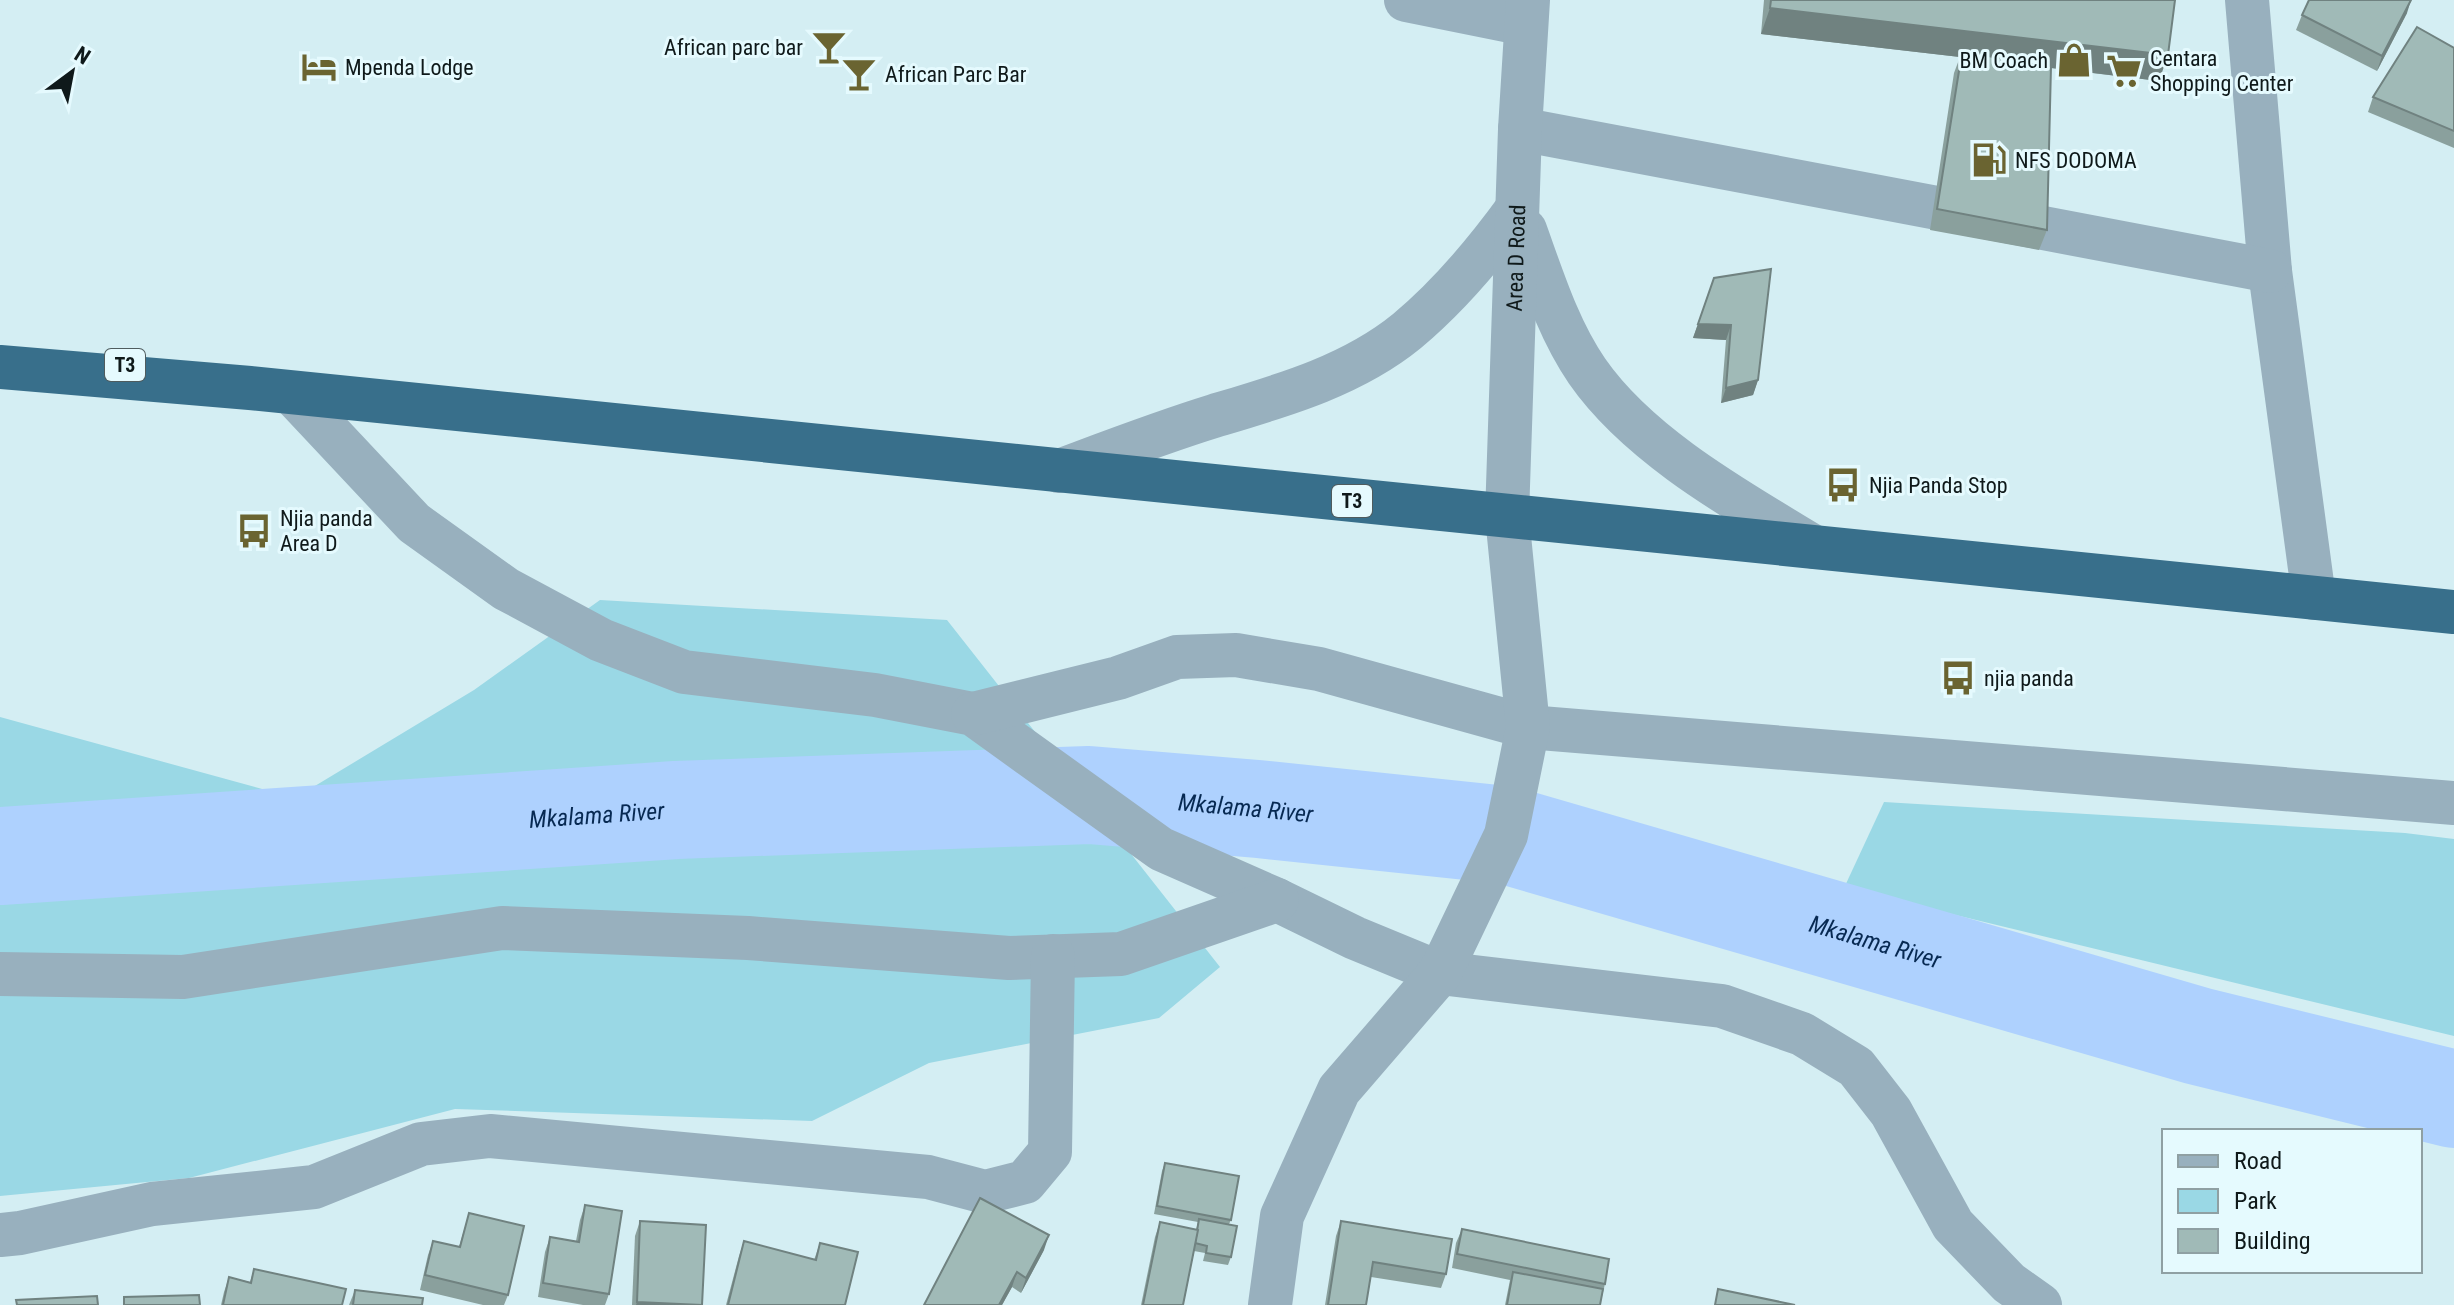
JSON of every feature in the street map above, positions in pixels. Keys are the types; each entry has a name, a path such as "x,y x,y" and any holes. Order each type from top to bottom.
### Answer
{"highway":[{"name":"T3","path":"0,342 271,391"},
{"name":"T3","path":"0,367 271,391 2454,612"}],"street":[{"path":"1406,0 1527,12"},
{"path":"2247,0 2270,271 2314,598"},
{"name":"Area D Road","path":"1270,1305 1282,1216 1339,1090 1440,973 1506,835 1528,727 1507,516 1527,12"},
{"path":"1520,129 2270,271"},
{"path":"1059,471 1313,385 1369,355 1406,332 1442,298 1474,265 1517,209"},
{"path":"1517,209 1564,328 1587,371 1643,432 1718,489 1814,547"},
{"path":"271,391 414,523 506,589 601,640 684,672 875,695 973,714 1161,849 1355,938 1440,973 1722,1006 1802,1034 1856,1067 1891,1112 1953,1225 2009,1283 2040,1305"},
{"path":"973,714 1118,678 1177,657 1236,655 1319,669 1528,727 2454,803"},
{"path":"0,974 183,977 502,928 748,938 1009,958 1121,954 1277,900"},
{"path":"0,1235 152,1204 314,1187 421,1144 490,1136 928,1177 985,1192 1025,1182 1050,1152 1053,956"}],"green space":[{"path":"600,600 947,620 1220,967 1159,1018 929,1063 812,1121 455,1109 189,1178 0,1196 0,717 295,798 474,690"},
{"path":"1884,802 2405,833 2454,839 2454,1036 1844,888"}],"building":[{"path":"1771,0 2175,0 2168,55 1770,8"},
{"path":"2309,0 2411,0 2382,56 2302,15"},
{"path":"2417,27 2454,48 2454,131 2373,97"},
{"path":"1962,52 2051,66 2047,230 1937,209"},
{"path":"1771,269 1758,380 1726,388 1731,325 1698,324 1714,278"},
{"path":"1165,1163 1239,1176 1231,1220 1157,1206"},
{"path":"980,1198 1049,1235 1026,1278 1017,1272 999,1305 924,1305"},
{"path":"585,1205 622,1211 609,1294 543,1283 550,1237 579,1242"},
{"path":"469,1213 524,1226 508,1295 425,1275 433,1241 460,1247"},
{"path":"1199,1219 1237,1226 1231,1257 1206,1253 1207,1246 1195,1243"},
{"path":"640,1221 706,1225 702,1305 637,1302"},
{"path":"1341,1221 1452,1239 1446,1274 1373,1262 1366,1305 1328,1305"},
{"path":"1160,1222 1198,1230 1183,1305 1143,1305"},
{"path":"1462,1229 1609,1259 1605,1284 1457,1254"},
{"path":"744,1241 816,1260 820,1243 858,1252 845,1305 728,1305"},
{"path":"254,1269 346,1289 342,1305 223,1305 229,1277 251,1283"},
{"path":"1513,1272 1603,1289 1600,1305 1507,1305"},
{"path":"1718,1289 1795,1305 1715,1305"},
{"path":"355,1290 423,1298 422,1305 353,1305"},
{"path":"199,1295 200,1305 124,1305 124,1297"},
{"path":"97,1296 98,1305 17,1305 16,1300"}],"waterway":[{"name":"Mkalama River","path":"0,856 676,810 1089,795 1258,809 1506,835 2198,1036 2454,1099"}],"place":[{"name":"African parc bar","path":"829,47"},
{"name":"BM Coach","path":"2074,60"},
{"name":"Mpenda Lodge","path":"319,67"},
{"name":"Centara Shopping Center","path":"2124,71"},
{"name":"African Parc Bar","path":"859,74"},
{"name":"NFS DODOMA","path":"1989,160"},
{"name":"Njia Panda Stop","path":"1843,485"},
{"name":"Njia panda Area D","path":"254,531"},
{"name":"njia panda","path":"1958,678"}]}
